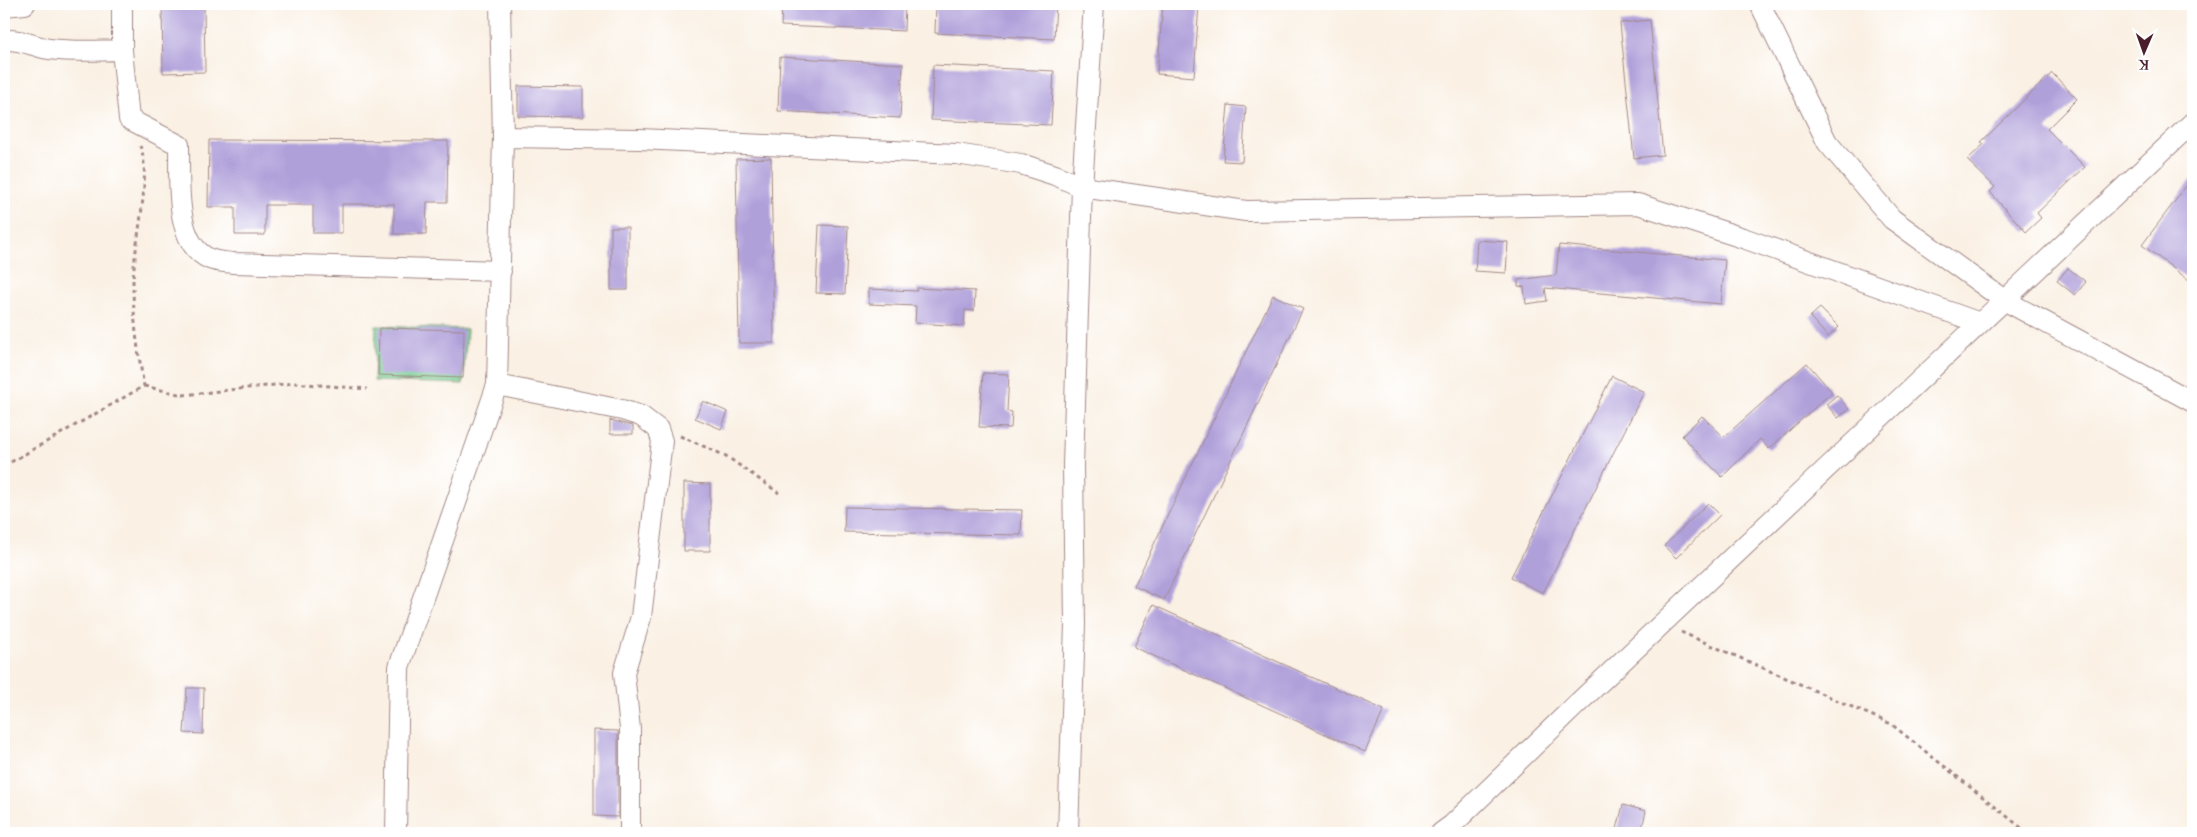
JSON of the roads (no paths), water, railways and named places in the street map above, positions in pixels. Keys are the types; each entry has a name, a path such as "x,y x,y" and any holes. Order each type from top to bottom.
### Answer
{"street":[{"path":"4,6 25,4"},
{"path":"122,4 122,50 129,119 179,145 181,214 188,236 197,250 210,259 233,263 501,271"},
{"path":"396,833 399,667 497,385 503,137 500,4"},
{"path":"1068,833 1075,624 1074,465 1082,187 1094,4"},
{"path":"1760,4 1827,142 1892,219 2004,300 2193,402"},
{"path":"4,40 18,39 47,48 92,51 122,50"},
{"path":"1441,833 1452,825 2193,122"},
{"path":"503,137 640,139 956,154 1021,164 1055,175 1082,187 1246,211 1638,204 1746,239 1980,323"},
{"path":"497,385 622,410 641,416 658,429 662,441 641,617 624,673 630,729 630,833"}]}
